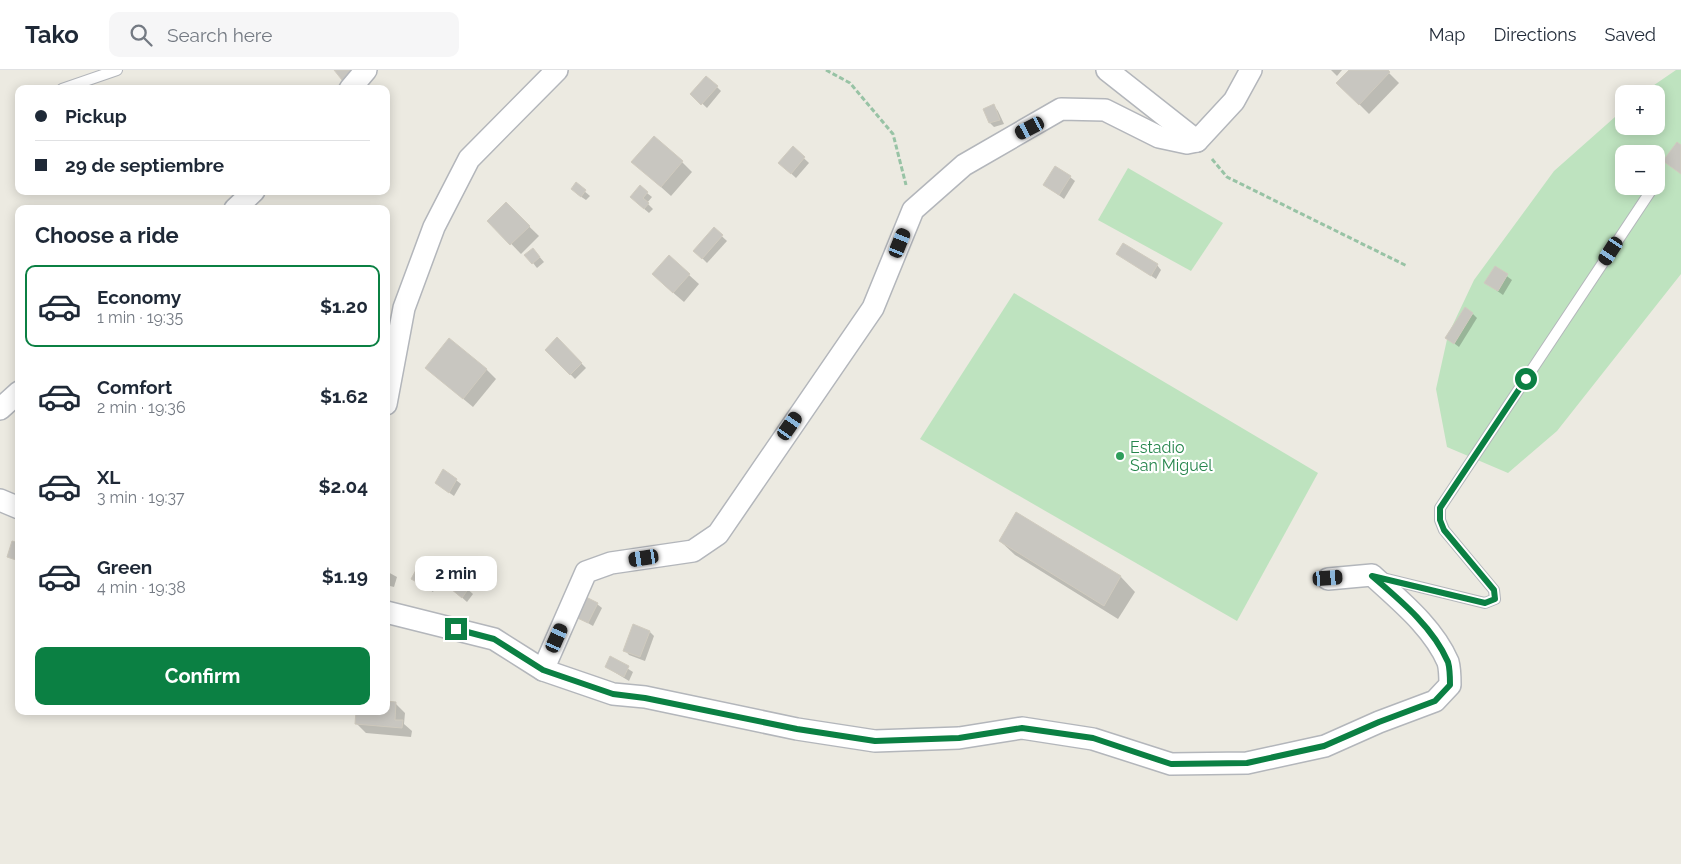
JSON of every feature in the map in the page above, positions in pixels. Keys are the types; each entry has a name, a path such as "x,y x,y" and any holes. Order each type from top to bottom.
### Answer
{"street":[{"path":"353,85 366,70"},
{"path":"390,383 404,308 434,227 469,159 556,70"},
{"path":"1107,70 1197,141"},
{"path":"543,670 586,572 611,563 694,550 718,534 873,308 913,210 964,164 1061,109 1105,110 1159,136 1187,143 1197,141 1234,101 1251,70"},
{"path":"239,205 250,195"},
{"path":"0,409 15,396"},
{"path":"0,500 15,506"},
{"path":"390,613 494,639 543,670 613,694 645,698 797,729 875,741 959,738 1022,728 1093,738 1171,764 1247,763 1324,746 1379,722 1435,701 1450,685 1448,663 1429,633 1402,602 1372,576 1328,578"}],"lane":[{"path":"74,85 117,70"},
{"path":"1372,576 1485,603 1495,599 1494,590 1444,530 1440,520 1440,508 1648,195"}],"path":[{"path":"826,70 850,83 893,134 913,210"},
{"path":"1197,141 1227,177 1407,266"}],"green space":[{"path":"1676,70 1681,70 1681,274 1557,431 1508,473 1447,447 1436,389 1448,335 1474,280 1554,171 1615,117 1615,135 1665,135 1665,85 1654,85"},
{"path":"1128,168 1223,223 1191,271 1098,220"},
{"name":"Estadio San Miguel","path":"1014,293 1318,473 1237,621 920,439"}],"building":[{"path":"334,70 354,70 342,80"},
{"path":"1349,70 1388,70 1390,72 1359,105 1336,83"},
{"path":"706,76 718,86 701,105 690,94"},
{"path":"994,104 1000,120 989,123 983,109"},
{"path":"654,136 683,161 661,187 631,162"},
{"path":"1677,142 1681,145 1681,174 1665,162 1665,158"},
{"path":"793,146 805,157 791,174 778,163"},
{"path":"1055,166 1071,176 1059,195 1043,185"},
{"path":"576,182 586,190 581,197 571,189"},
{"path":"640,185 648,192 643,198 649,203 644,209 630,197"},
{"path":"506,202 530,226 510,245 487,221"},
{"path":"714,227 723,235 702,259 693,251"},
{"path":"1123,243 1158,264 1151,276 1116,254"},
{"path":"533,248 540,257 532,264 524,255"},
{"path":"669,255 690,274 673,293 652,274"},
{"path":"1495,266 1508,274 1498,291 1484,283"},
{"path":"1465,307 1473,313 1454,344 1445,338"},
{"path":"557,337 582,363 570,375 545,350"},
{"path":"449,338 487,369 463,399 425,368"},
{"path":"443,469 457,479 449,493 435,483"},
{"path":"1016,512 1121,576 1104,606 999,541"},
{"path":"12,541 15,542 15,560 7,557"},
{"path":"421,561 438,571 428,588 411,579"},
{"path":"457,578 469,588 462,598 451,589"},
{"path":"580,594 598,603 588,623 571,615"},
{"path":"633,624 650,631 640,657 623,651"},
{"path":"610,656 629,666 624,677 605,667"},
{"path":"390,701 396,702 395,720 403,720 402,728 355,724 356,715 390,715"}],"place":[{"name":"Estadio San Miguel","path":"1120,456"}],"route":[{"path":"456,629 494,639 543,670 613,694 645,698 797,729 875,741 959,738 1022,728 1093,738 1171,764 1247,763 1324,746 1379,722 1435,701 1450,685 1448,663 1429,633 1402,602 1372,576 1485,603 1495,599 1494,590 1486,579 1444,530 1440,520 1440,508 1526,379"}]}
